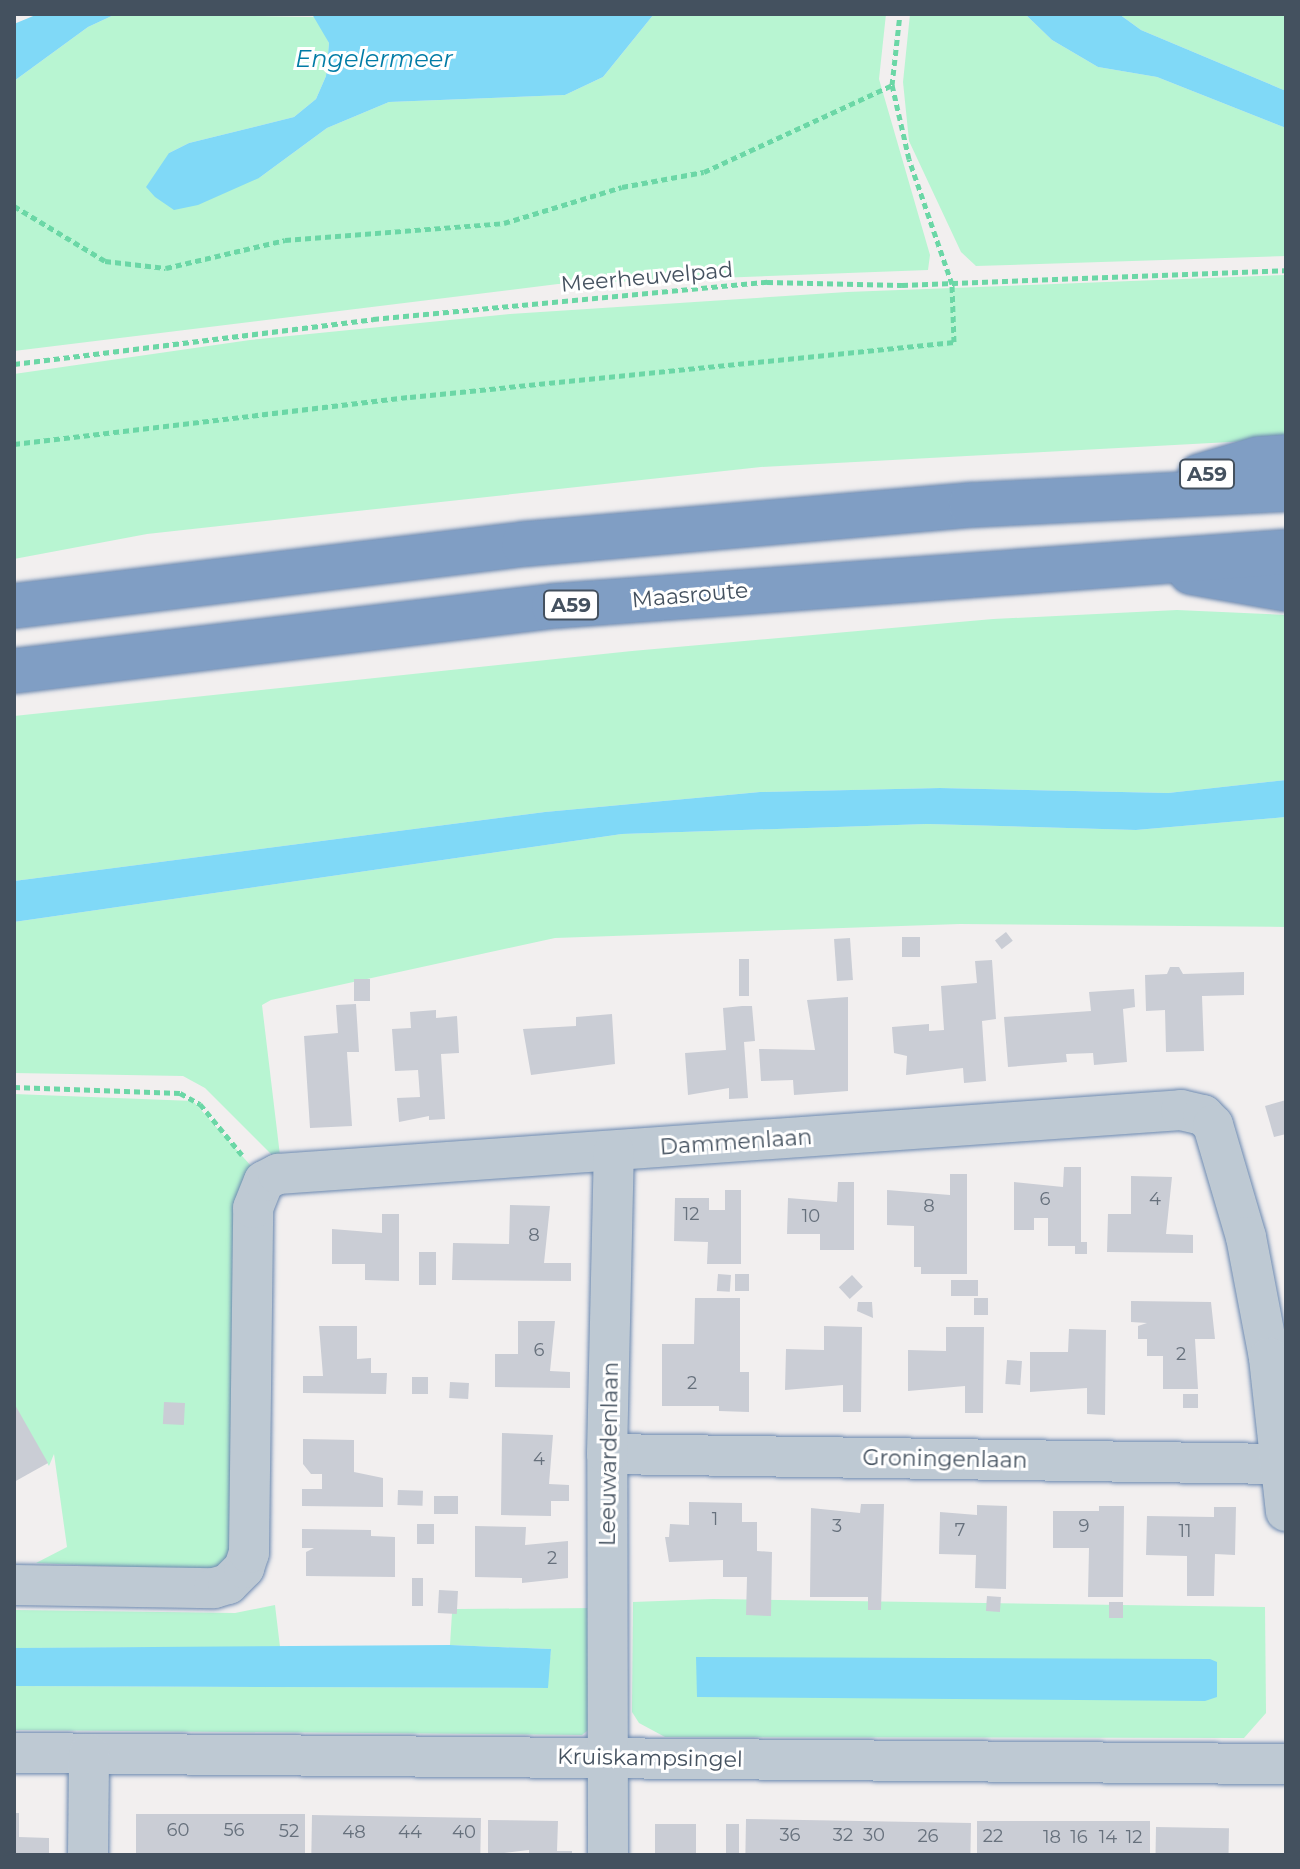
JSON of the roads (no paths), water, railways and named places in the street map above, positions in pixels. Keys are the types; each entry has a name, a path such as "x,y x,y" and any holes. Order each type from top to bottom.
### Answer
{"highway":[{"name":"A59","path":"1129,497 1258,459 1286,457"},
{"name":"A59","path":"14,606 524,544 971,505 1286,489"},
{"name":"A59","path":"1130,560 1286,552"},
{"name":"A59","path":"1130,560 1286,589"},
{"name":"Maasroute","path":"14,671 554,606 1130,560"}],"street":[{"name":"Dammenlaan","path":"15,1584 214,1588 236,1577 249,1553 253,1208 264,1181 292,1171 1181,1110 1203,1115 1219,1137 1246,1237 1283,1464 1286,1511"},
{"name":"Leeuwardenlaan","path":"608,1855 607,1454 614,1151"},
{"name":"Groningenlaan","path":"607,1454 1283,1464"},
{"name":"Kruiskampsingel","path":"14,1753 1286,1764"},
{"path":"88,1855 89,1754"}],"water":[{"path":"38,14 116,14 88,27 14,81 14,24"},
{"name":"Engelermeer","path":"312,14 654,14 603,77 565,95 389,102 327,128 259,178 198,205 174,210 155,197 146,187 169,153 189,143 294,117 316,99 326,76 329,43"},
{"path":"1025,14 1119,14 1141,30 1286,91 1286,128 1157,77 1098,67 1052,40"},
{"path":"1286,780 1286,817 1136,830 927,824 622,834 14,922 14,881 545,812 760,792 940,788 1168,793"},
{"path":"450,1645 551,1649 548,1688 14,1686 14,1648"},
{"path":"696,1657 1210,1659 1217,1662 1217,1697 1205,1701 697,1697"}]}
